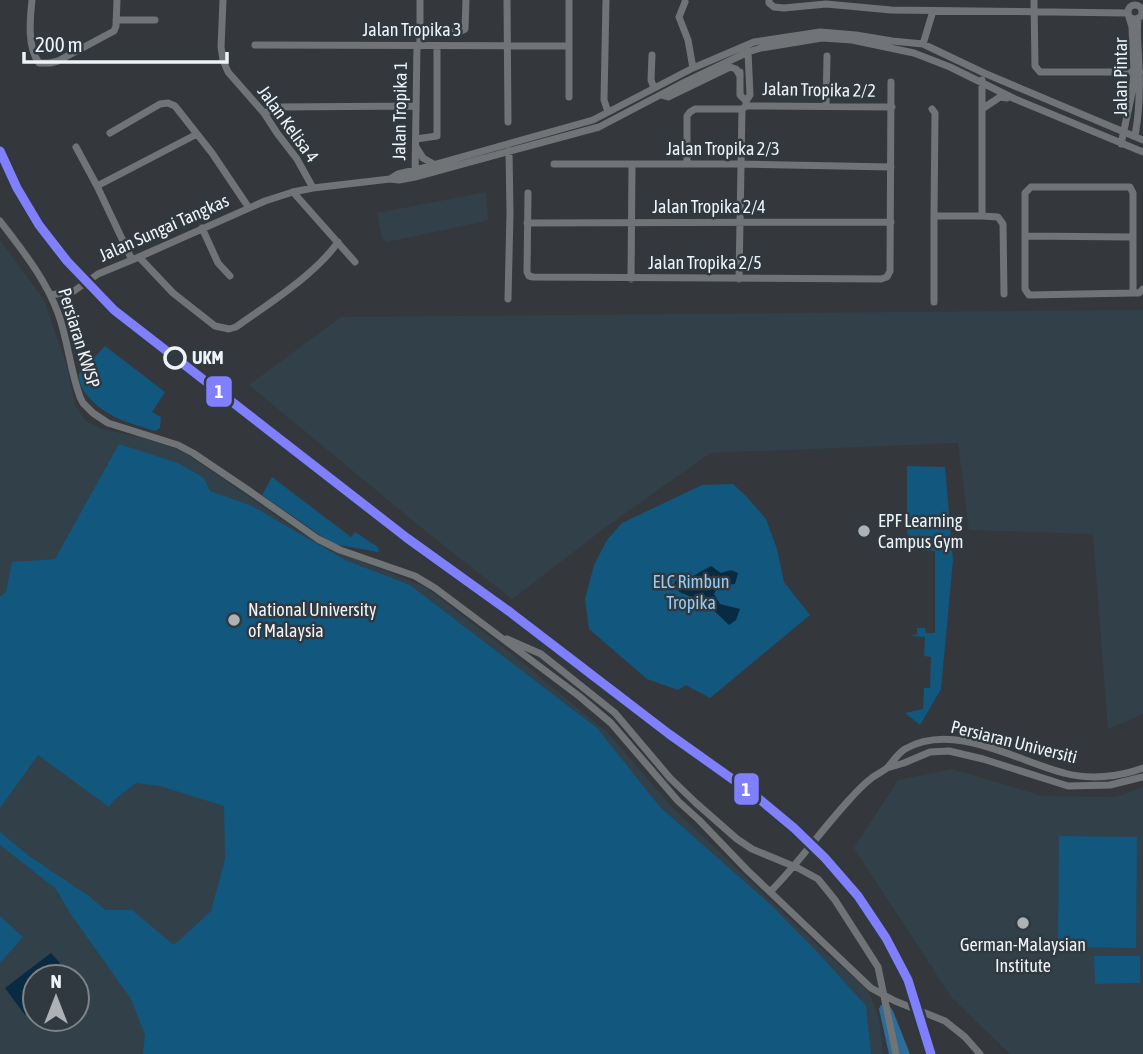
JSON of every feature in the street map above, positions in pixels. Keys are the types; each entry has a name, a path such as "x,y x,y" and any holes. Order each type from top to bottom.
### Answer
{"street":[{"path":"32,0 30,21 34,55 39,62 50,63 114,31 117,0"},
{"name":"Jalan Kelisa 4","path":"223,0 221,47 228,72 264,113 297,159 313,188"},
{"name":"Jalan Tropika 1","path":"415,173 420,0"},
{"path":"420,32 459,32 465,29 466,0"},
{"path":"508,0 508,122"},
{"path":"569,0 569,97"},
{"path":"606,0 604,100 608,112"},
{"path":"890,0 891,9"},
{"path":"1034,0 1035,66 1040,72 1137,72"},
{"path":"685,2 679,17 688,40 693,68"},
{"path":"769,2 774,7 783,8 826,2 891,9 1034,12 1128,9 1134,5 1141,11 1133,19 1128,9"},
{"name":"Jalan Pintar","path":"1121,144 1137,72 1128,9"},
{"path":"923,44 933,11"},
{"name":"Jalan Pintar","path":"1135,136 1139,114 1137,27 1141,11"},
{"path":"116,20 155,20"},
{"path":"401,173 415,173 509,152 599,127 762,40 820,32 923,44 984,73 1143,140"},
{"path":"746,49 822,38 845,39 914,53 1015,99 1143,152"},
{"name":"Jalan Tropika 3","path":"255,45 569,46"},
{"path":"390,179 409,166 416,146 437,136 437,46"},
{"path":"744,105 750,95 746,49"},
{"path":"415,173 593,120 693,68 737,53"},
{"path":"737,53 740,95 744,105 739,279"},
{"path":"652,55 651,79 654,88"},
{"path":"826,106 827,56"},
{"path":"660,95 668,97 730,67 736,69 740,76"},
{"path":"982,216 981,82 984,73"},
{"path":"967,76 974,84 982,108"},
{"path":"891,82 891,222"},
{"path":"982,108 1000,97 1015,99"},
{"path":"110,133 160,104 175,106 249,208"},
{"name":"Jalan Tropika 2/2","path":"687,164 687,116 695,109 744,105 892,107"},
{"path":"264,113 280,107 416,106"},
{"path":"932,109 935,113 934,302"},
{"path":"97,186 197,134"},
{"path":"508,299 509,143"},
{"path":"416,146 423,158 435,165"},
{"path":"76,147 135,259 215,326 229,329 236,327 295,284 331,252 338,242"},
{"name":"Jalan Tropika 2/3","path":"554,164 891,167"},
{"path":"631,279 632,164"},
{"name":"Jalan Sungai Tangkas","path":"51,295 74,291 94,276 265,201 313,188 399,180 415,173"},
{"path":"1133,293 1133,193 1130,187 1031,187 1025,192 1025,289 1029,295 1139,293 1143,289"},
{"path":"296,192 355,262"},
{"path":"527,223 528,192"},
{"path":"934,213 998,217 1003,224 1004,294"},
{"name":"Persiaran KWSP","path":"0,221 51,295 67,341 76,387 83,403 93,412 108,423 178,445 328,545 419,577 500,636"},
{"name":"Jalan Tropika 2/4","path":"527,223 891,222"},
{"name":"Jalan Tropika 2/5","path":"527,223 529,276 631,279 881,279 887,277 890,271 891,222"},
{"path":"202,229 218,263 230,276"},
{"path":"1025,236 1132,237"},
{"path":"500,636 611,723 678,801 871,988 944,1021 965,1037 980,1054"},
{"path":"500,636 541,654 598,698 620,719 679,787 737,839 752,849 818,879 835,900 878,967 896,1054"},
{"name":"Persiaran Universiti","path":"770,892 846,802 899,754 926,741 967,743 1081,776 1111,776 1143,768"},
{"name":"Persiaran Universiti","path":"886,768 930,752 949,751 1077,787 1110,785 1143,777"}],"shaded area":[{"path":"486,192 486,221 387,242 382,238 377,213"},
{"name":"National University of Malaysia","path":"0,240 44,300 67,366 75,405 85,420 102,429 140,437 185,453 326,547 425,587 511,653 608,733 671,806 864,986 879,1018 883,1054 0,1054"},
{"path":"1143,310 1143,714 1108,729 1093,534 969,530 958,443 710,453 610,524 512,599 249,385 341,317"},
{"path":"711,566 721,573 731,570 738,573 735,584 718,586 714,594 720,604 740,609 736,620 729,625 704,601 681,593 674,587 675,581 686,580"},
{"name":"German-Malaysian Institute","path":"952,769 1043,796 1115,797 1143,787 1143,1054 1010,1054 952,998 854,848 898,780"},
{"path":"51,953 60,963 38,963"},
{"path":"21,976 21,1010 5,988"},
{"path":"881,1005 889,1005 893,1011 910,1054 889,1054 879,1009"}],"green space":[{"path":"105,346 165,392 152,412 161,417 160,428 155,431 113,416 98,406 84,391 79,374"},
{"name":"National University of Malaysia","path":"119,444 178,463 204,478 210,491 252,506 345,560 410,585 597,728 660,807 771,905 866,1006 871,1054 143,1054 145,1035 131,999 56,889 0,845 0,832 105,910 132,910 174,945 211,911 225,859 224,806 160,786 136,783 109,807 38,755 0,808 0,597 6,592 12,562 55,559"},
{"path":"907,466 945,467 953,560 941,689 920,725 905,713 923,709 924,688 930,688 931,657 924,656 925,637 911,636 917,634 917,628 925,628 926,633 935,633 935,551 918,550 907,533"},
{"path":"272,477 351,537 355,532 378,547 378,552 333,544 262,495"},
{"name":"ELC Rimbun Tropika","path":"733,484 766,519 777,549 784,582 810,615 710,698 686,685 678,690 647,679 589,629 585,599 594,565 607,540 622,523 702,485"},
{"path":"1059,836 1137,837 1136,948 1058,947"},
{"path":"0,916 23,937 0,963"},
{"path":"1094,956 1140,956 1140,983 1095,984"}],"rail line":[{"name":"1","path":"0,151 17,188 39,225 67,261 114,310 407,538 752,793 825,858 858,896 886,938 908,980 931,1054"}],"place":[{"name":"UKM","path":"175,358"},
{"name":"EPF Learning Campus Gym","path":"864,531"},
{"name":"National University of Malaysia","path":"234,620"},
{"name":"German-Malaysian Institute","path":"1023,923"}]}
